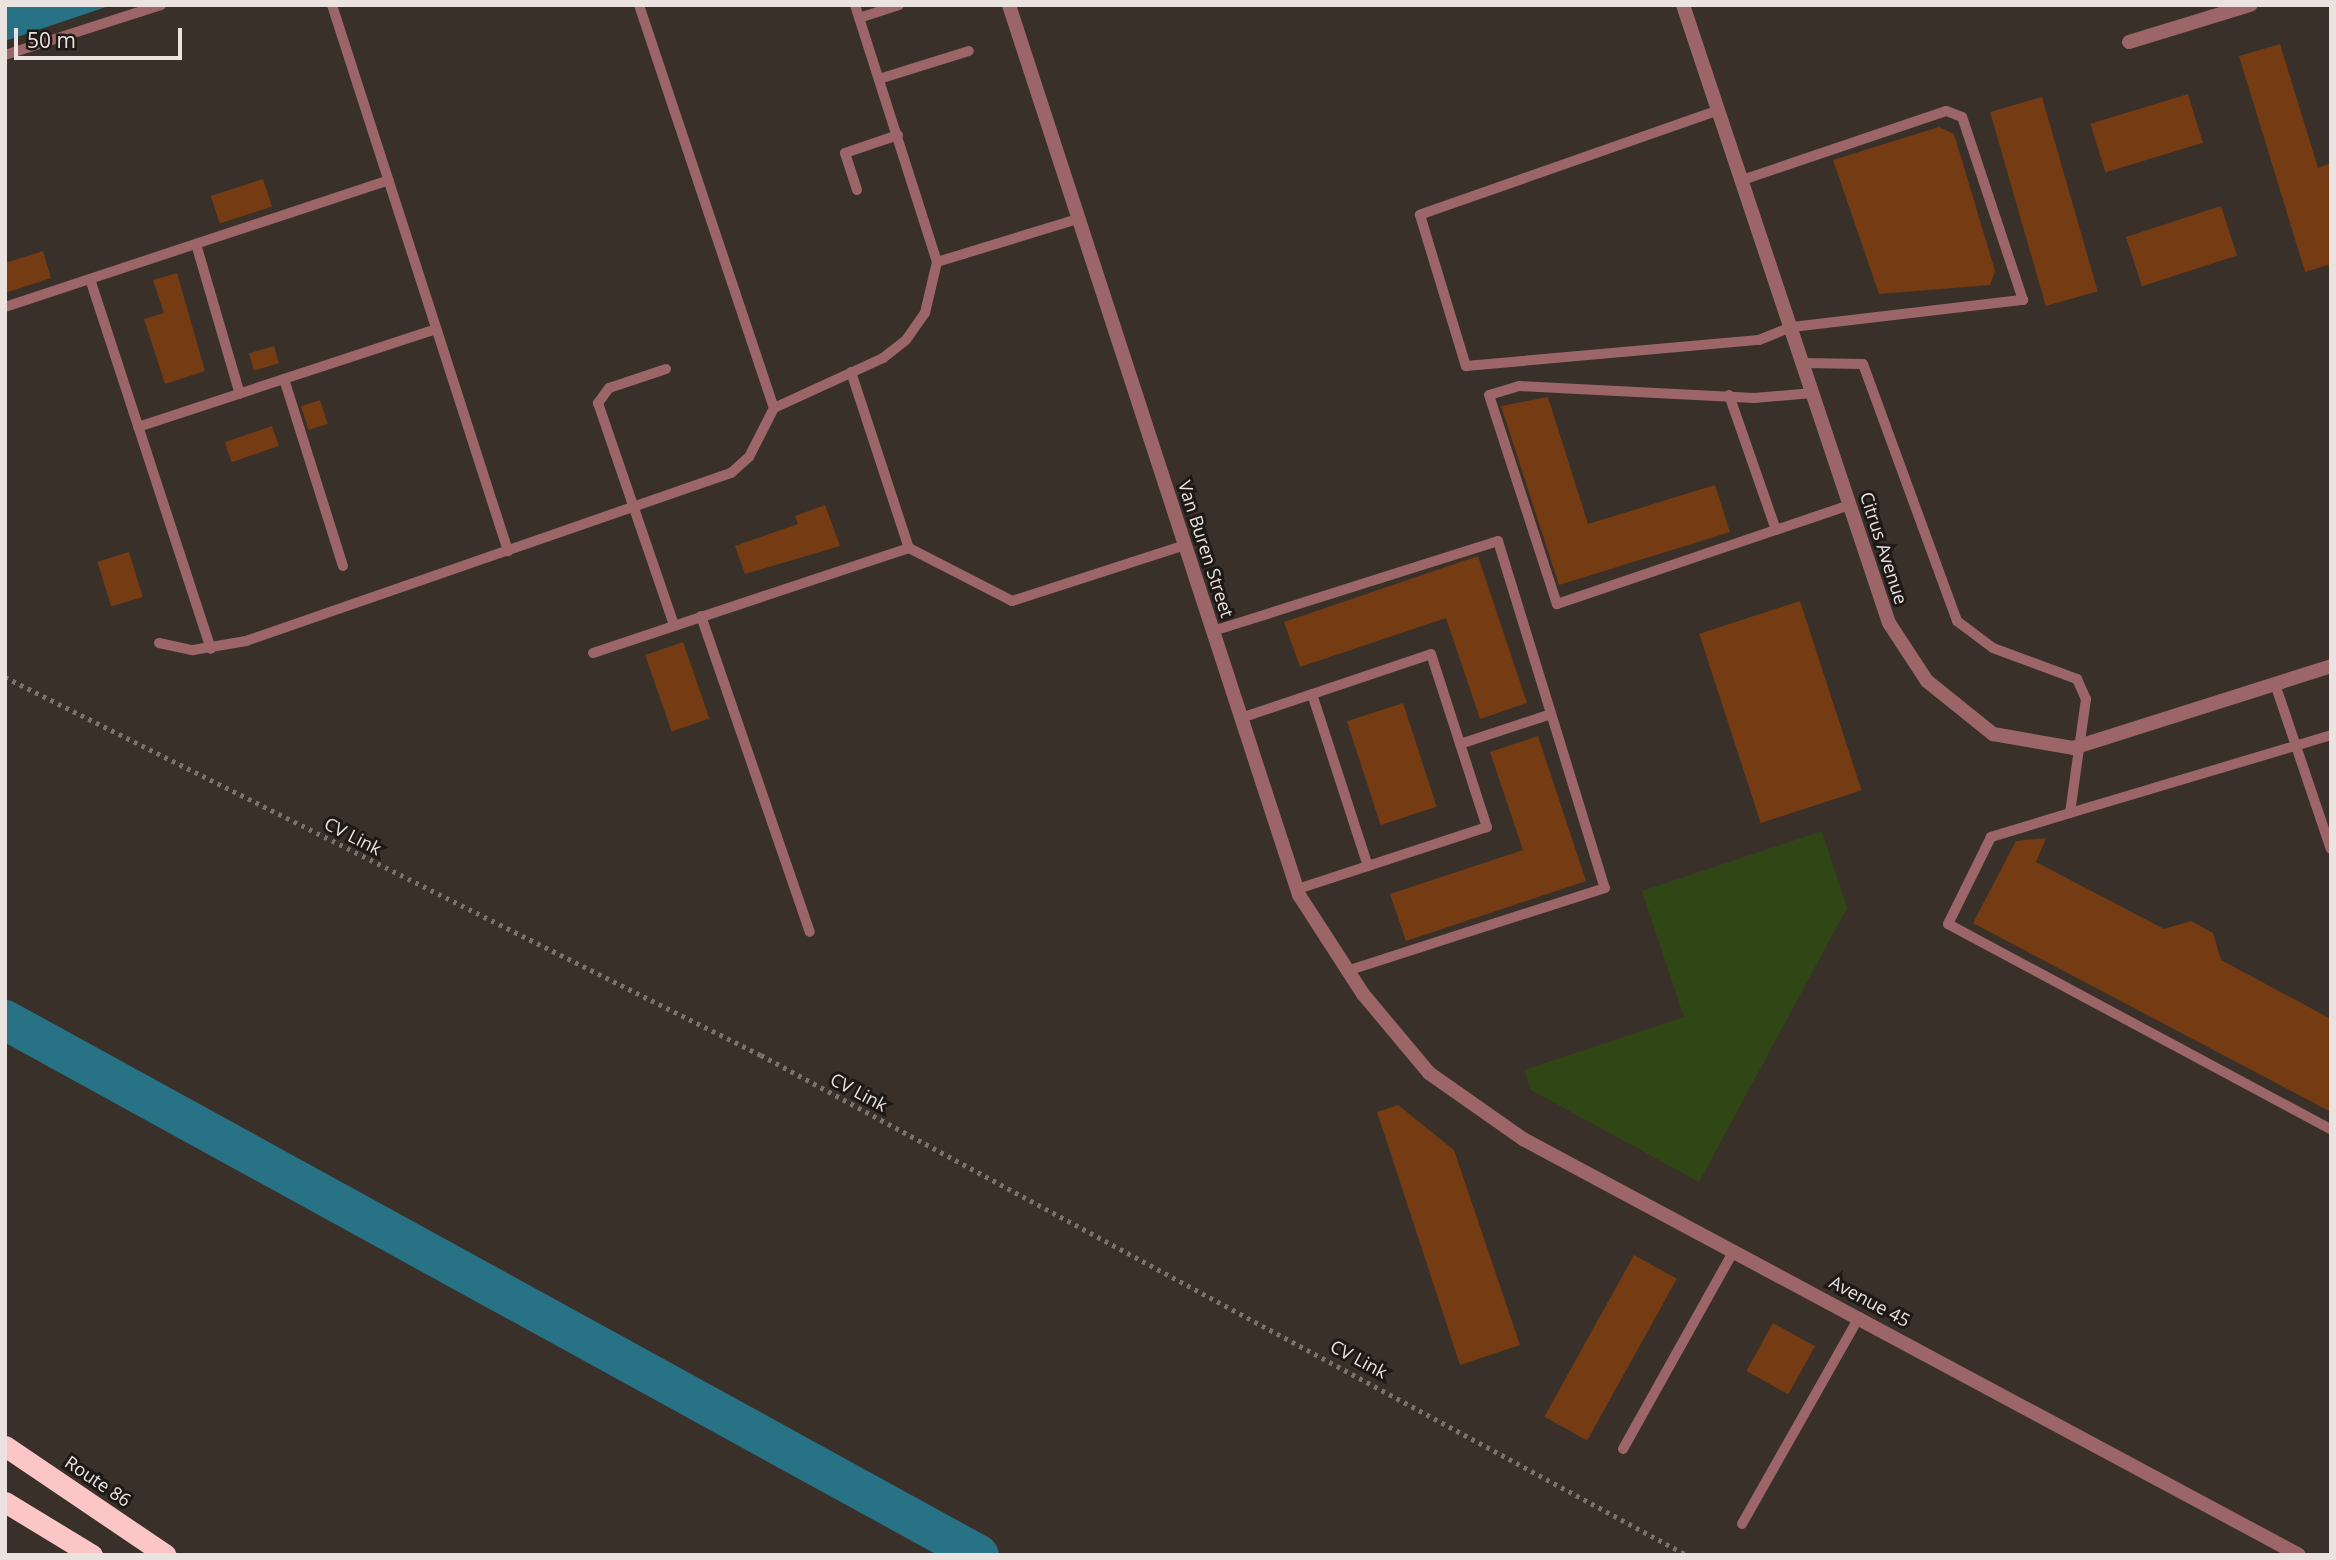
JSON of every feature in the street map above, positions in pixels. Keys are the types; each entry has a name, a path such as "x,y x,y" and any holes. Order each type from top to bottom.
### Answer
{"highway":[{"name":"Route 86","path":"5,1446 166,1555"},
{"path":"5,1502 92,1555"}],"street":[{"name":"Van Buren Street","path":"1009,5 1297,889 1346,971 1429,1073"},
{"name":"Citrus Avenue","path":"1683,5 1889,623 1927,681 1993,734 2074,748 2331,666"},
{"path":"2129,42 2250,5"},
{"name":"Avenue 45","path":"1429,1073 1523,1139 2299,1555"}],"lane":[{"path":"5,55 161,5"},
{"path":"332,5 508,551"},
{"path":"639,5 774,408"},
{"path":"159,643 211,649 508,551 731,472 749,457 774,408 851,372 905,340 925,313 937,262 855,5"},
{"path":"859,18 898,5"},
{"path":"879,79 970,51"},
{"path":"1719,110 1420,215 1466,366 1759,340 1792,327 2023,300 1962,117 1946,111 1742,180"},
{"path":"857,190 845,153 898,135"},
{"path":"5,307 388,180"},
{"path":"937,262 1079,219"},
{"path":"196,244 240,394"},
{"path":"90,279 211,649"},
{"path":"138,427 436,329"},
{"path":"1803,363 1863,364 1957,621 1993,648 2077,679 2086,699 2074,748 2070,813"},
{"path":"666,369 599,395 674,625"},
{"path":"851,372 909,548 1012,601 1185,545"},
{"path":"284,379 343,566"},
{"path":"1813,393 1728,395 1519,386 1489,395 1557,604 1850,505"},
{"path":"1728,395 1776,530"},
{"path":"1213,631 1499,541 1605,888 1346,971"},
{"path":"593,653 909,548"},
{"path":"701,616 810,932"},
{"path":"1241,718 1431,654 1487,827 1297,889"},
{"path":"2275,684 2331,849"},
{"path":"1312,694 1368,866"},
{"path":"1460,744 1551,713"},
{"path":"2331,735 1991,836 1948,924 2331,1129"},
{"path":"1623,1449 1734,1250"},
{"path":"1742,1524 1858,1317"}],"path":[{"name":"CV Link","path":"5,677 761,1055 1687,1555"}],"green space":[{"path":"1822,831 1847,908 1699,1182 1531,1090 1524,1070 1684,1017 1642,891"}],"water":[{"path":"5,5 112,5 5,41"}],"building":[{"path":"2280,44 2318,168 2331,163 2331,264 2305,272 2239,56"},
{"path":"2188,94 2203,143 2105,173 2090,124"},
{"path":"2042,97 2098,291 2046,306 1990,112"},
{"path":"1939,127 1954,134 1995,271 1990,285 1879,294 1833,160"},
{"path":"263,179 272,207 220,224 211,196"},
{"path":"2221,206 2237,255 2142,286 2126,237"},
{"path":"43,251 51,278 5,293 5,263"},
{"path":"177,273 205,371 165,384 144,319 164,313 153,280"},
{"path":"274,346 279,363 254,370 249,353"},
{"path":"1548,397 1588,524 1715,485 1730,532 1559,585 1501,406"},
{"path":"320,400 328,424 309,430 301,406"},
{"path":"272,426 279,446 232,462 225,442"},
{"path":"825,505 840,546 745,574 735,546 798,524 795,516"},
{"path":"129,552 143,597 111,607 97,562"},
{"path":"1478,556 1527,703 1480,719 1446,618 1300,667 1284,622"},
{"path":"1800,601 1861,790 1761,823 1699,634"},
{"path":"683,642 709,719 672,732 645,655"},
{"path":"1403,703 1437,807 1381,825 1347,721"},
{"path":"1538,736 1586,881 1406,941 1390,894 1523,850 1490,752"},
{"path":"2046,838 2036,862 2164,929 2191,921 2213,933 2221,960 2331,1019 2331,1112 1973,923 2016,841"},
{"path":"1398,1105 1454,1150 1520,1345 1460,1365 1377,1112"},
{"path":"1634,1255 1677,1279 1587,1441 1544,1417"},
{"path":"1773,1323 1815,1346 1788,1394 1746,1371"}],"waterway":[{"path":"5,1020 979,1555"}]}
